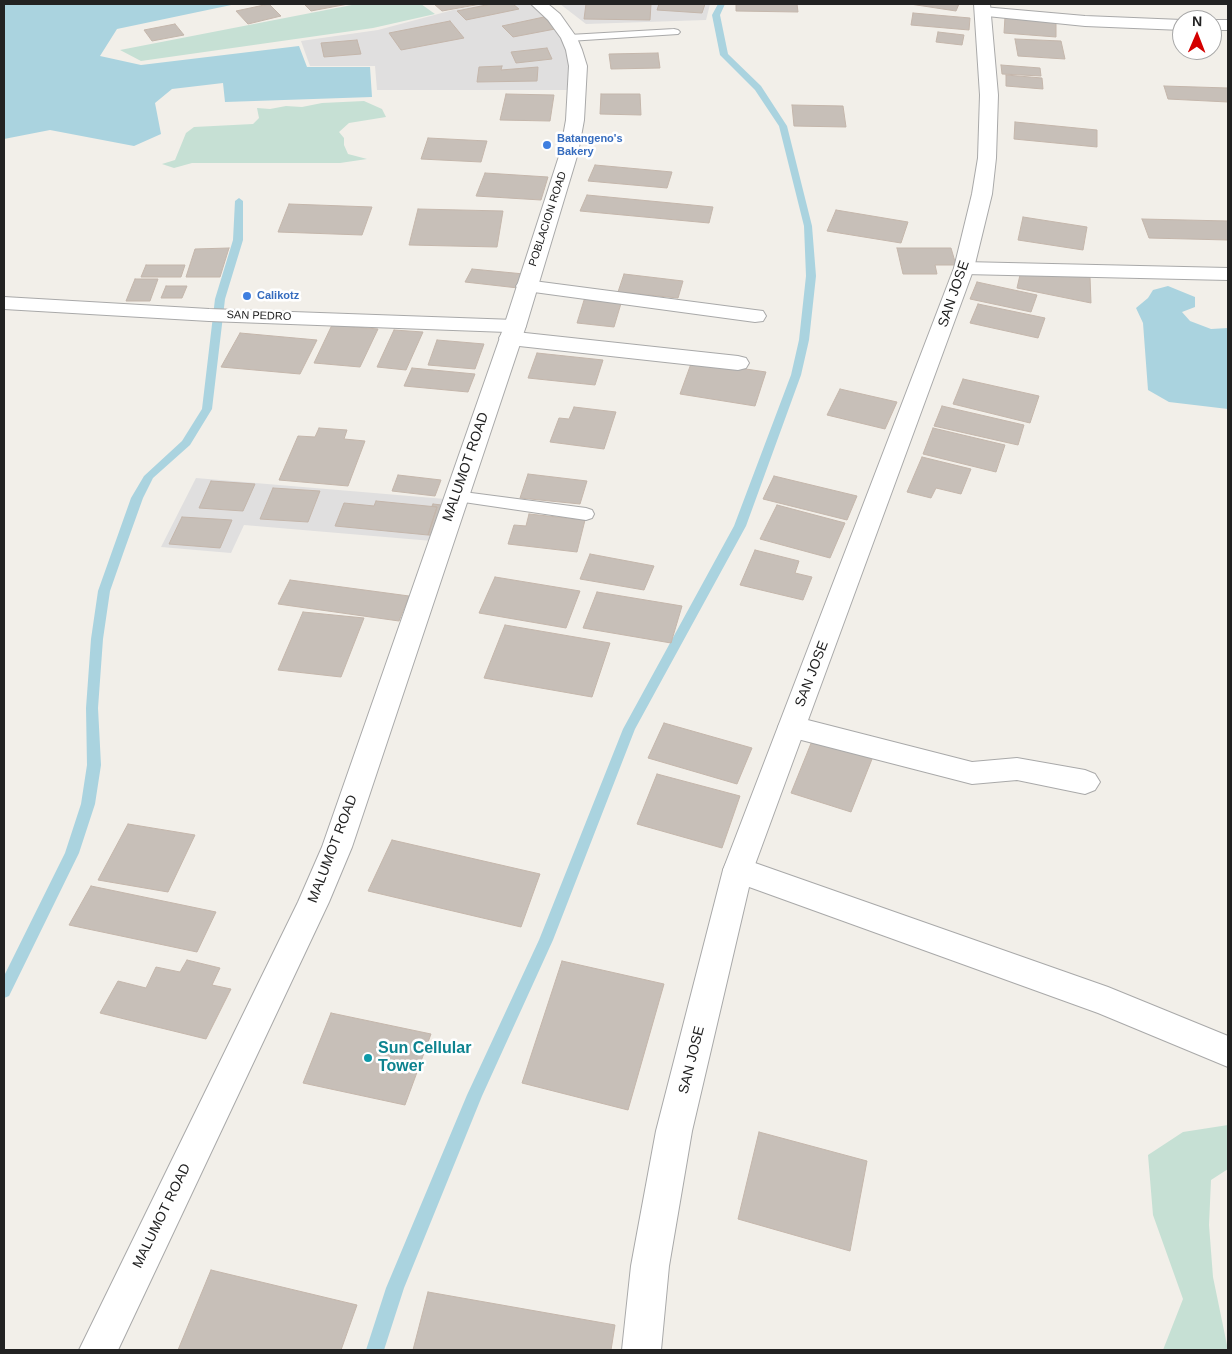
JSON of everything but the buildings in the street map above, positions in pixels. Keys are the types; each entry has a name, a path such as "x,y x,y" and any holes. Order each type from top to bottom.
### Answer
{"street":[{"name":"POBLACION ROAD","path":"513,332 571,145 575,120 578,66 569,38 554,18 540,4"},
{"path":"983,8 1104,22 1172,25"},
{"name":"SAN JOSE","path":"641,1350 650,1266 674,1131 738,870 964,268 982,194 987,158 989,95 983,8"},
{"path":"964,268 1228,274"},
{"path":"526,286 755,316"},
{"name":"SAN PEDRO","path":"4,303 513,332 738,363"},
{"name":"MALUMOT ROAD","path":"98,1350 313,902 337,847 513,332"},
{"path":"792,726 972,773 1017,769 1085,782"},
{"path":"738,870 1108,1002 1228,1052"}],"lane":[{"path":"569,38 674,32"},
{"path":"456,496 586,514"}],"shaded area":[{"path":"486,4 535,4 564,30 573,90 377,90 375,66 310,66 301,41 378,30 453,10"},
{"path":"560,4 710,4 706,20 586,24"},
{"path":"196,478 457,500 444,542 244,525 231,553 161,547"}],"green space":[{"path":"357,4 421,4 435,14 373,28 141,61 120,50"},
{"path":"364,101 382,109 386,117 349,123 339,132 344,138 344,145 348,154 367,159 340,163 192,163 174,168 162,164 175,160 186,133 194,127 253,124 259,118 257,108 302,107 322,103"},
{"path":"1228,1125 1228,1169 1211,1180 1209,1225 1213,1277 1228,1350 1163,1350 1183,1299 1153,1215 1148,1155 1183,1132"}],"water":[{"path":"4,4 236,4 117,29 100,56 141,65 299,46 307,67 370,67 372,97 225,102 223,83 172,89 155,103 161,134 134,146 50,130 4,139"},
{"path":"1168,286 1195,297 1195,307 1182,312 1190,321 1211,329 1228,328 1228,409 1169,402 1148,390 1143,323 1136,308 1148,298 1153,290"}],"waterway":[{"path":"375,1350 395,1288 475,1095 546,940 629,729 740,526 796,375 804,340 811,276 808,226 783,126 758,88 724,55 716,15 721,4"},
{"path":"4,991 72,853 88,804 94,765 92,708 97,639 104,591 137,498 149,476 186,443 207,409 220,299 238,240 239,201"}],"place":[{"name":"Batangeno's Bakery","path":"547,145"},
{"name":"Calikotz","path":"247,296"},
{"name":"Sun Cellular Tower","path":"368,1058"}]}
